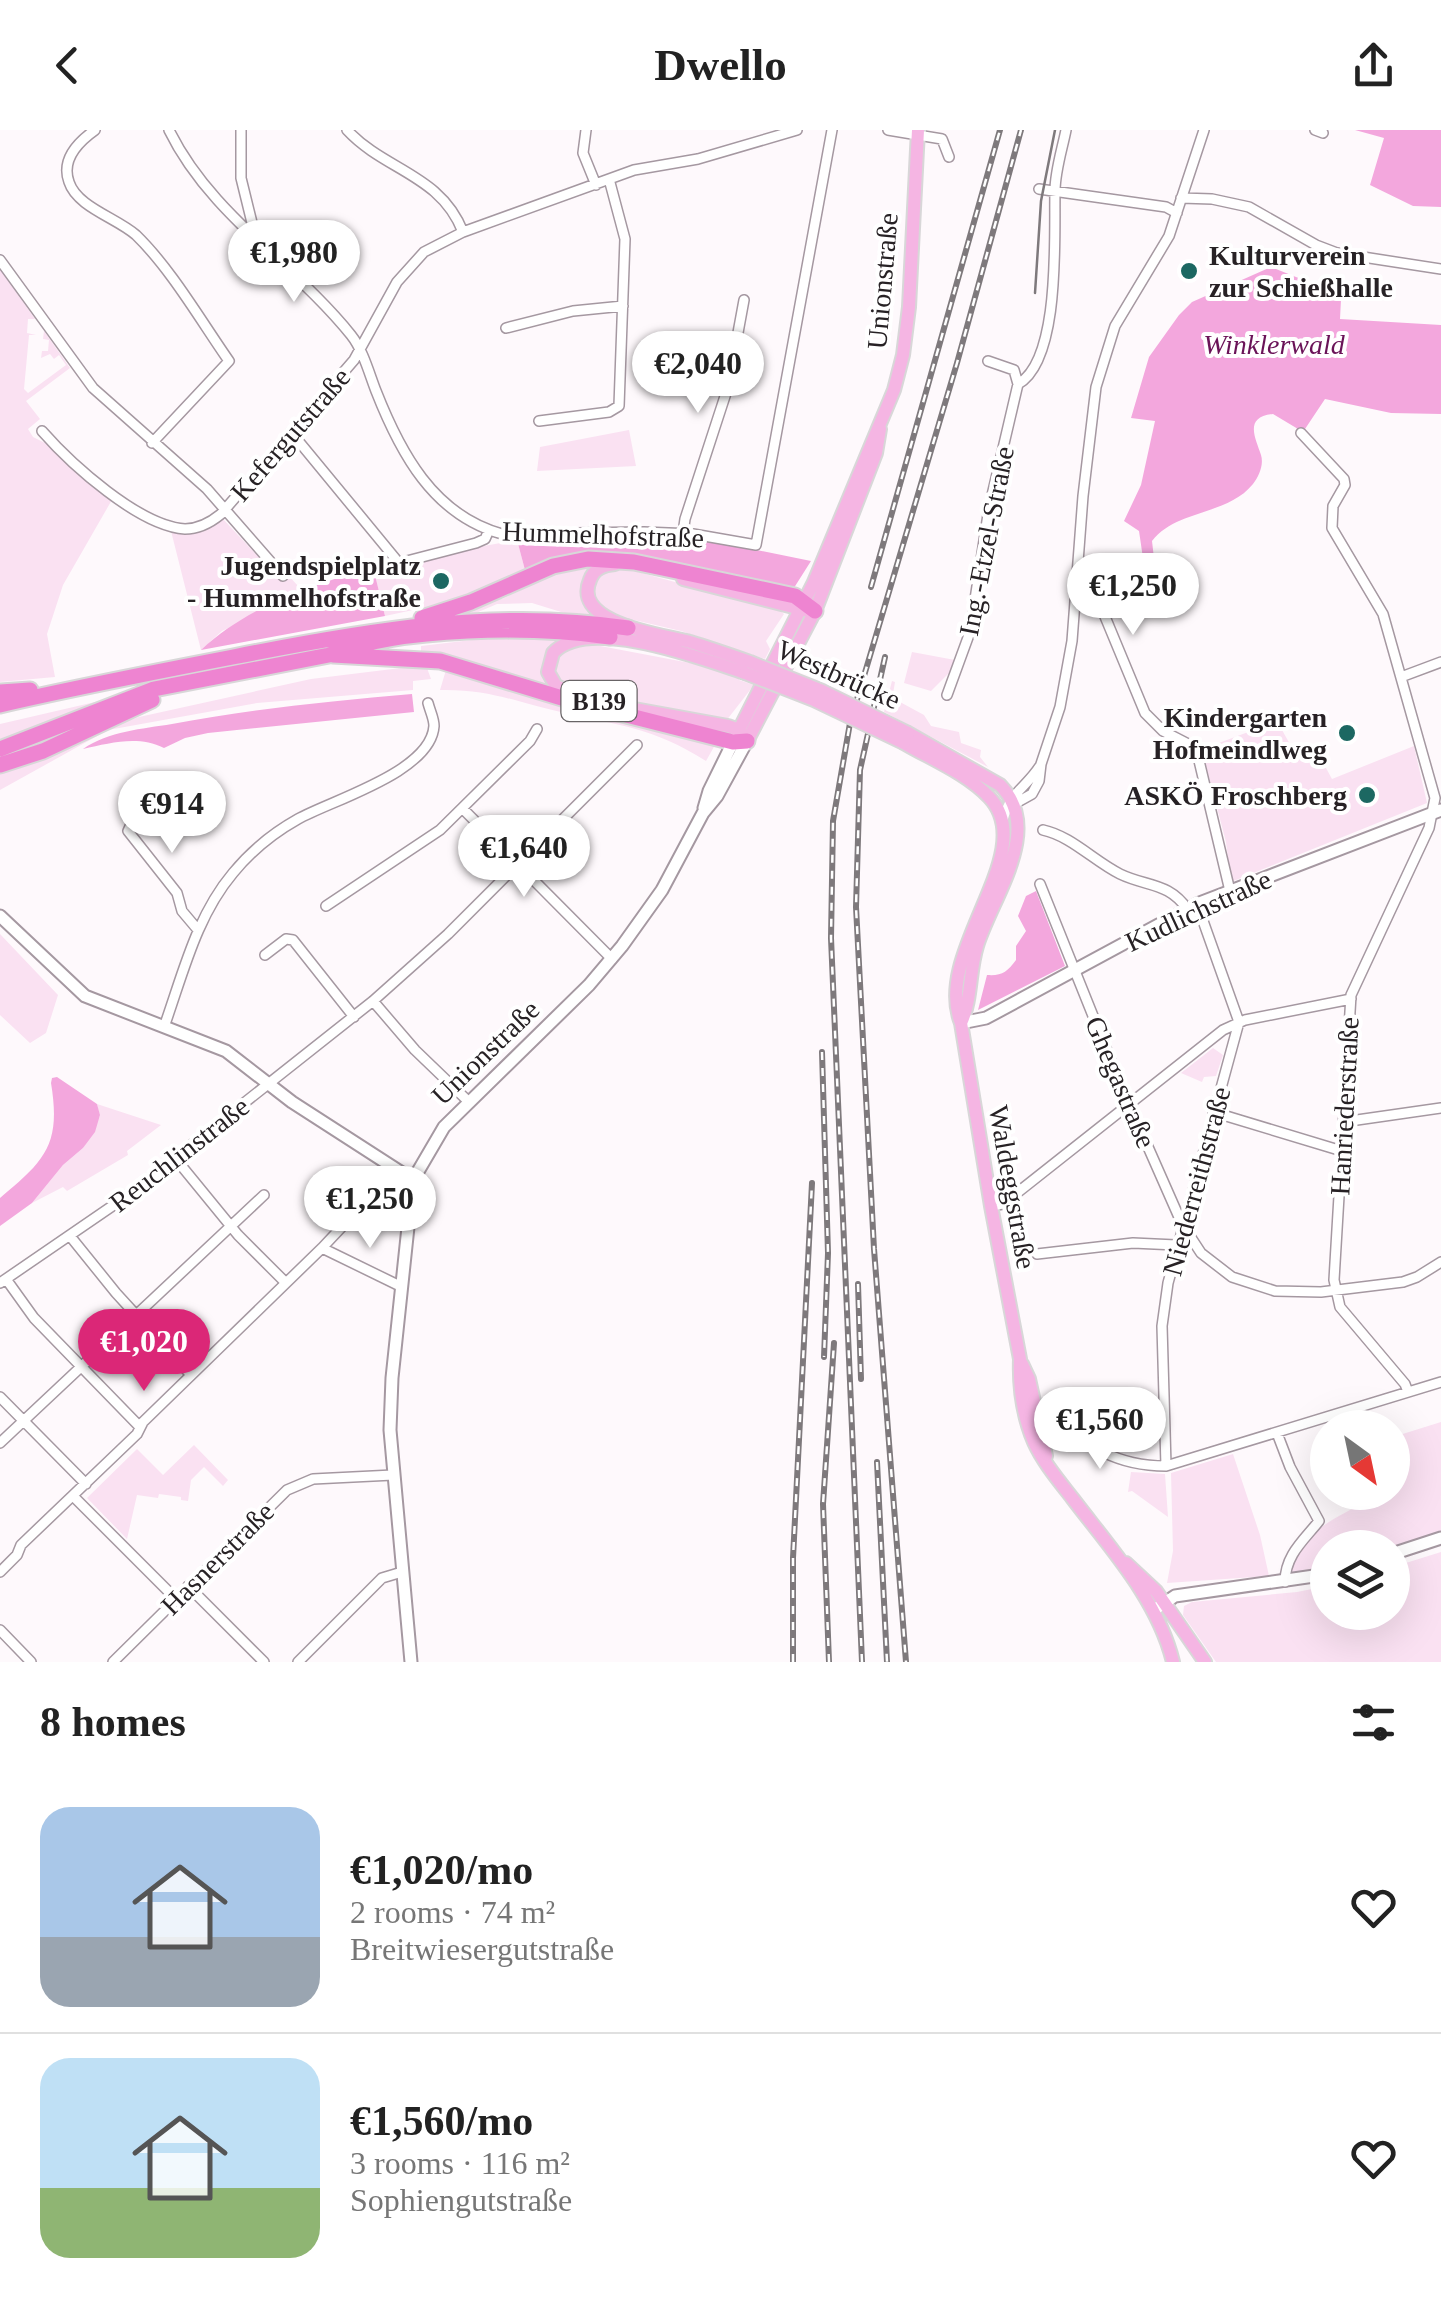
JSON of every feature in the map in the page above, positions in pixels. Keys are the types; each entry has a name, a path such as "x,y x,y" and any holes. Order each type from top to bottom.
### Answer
{"highway":[{"path":"374,631 470,602 553,566 588,559 634,562 807,608"},
{"path":"0,705 374,631 506,619 628,628"},
{"path":"0,750 173,685 329,655 364,644 474,632 560,632 610,637"},
{"path":"329,655 440,662 575,702 740,738"},
{"path":"0,714 152,682 173,685"},
{"path":"0,765 43,750 157,698 173,685"},
{"path":"0,692 84,686"}],"main road":[{"name":"Unionstraße","path":"740,738 807,608 898,375 906,336 919,132"},
{"name":"B139","path":"748,668 686,641 628,628 601,614 590,600 590,578 607,565 637,567 807,608"},
{"name":"B139","path":"740,738 564,691 554,684 548,667 556,648 570,641 610,637 748,668"},
{"name":"Westbrücke","path":"748,668 820,690 906,738"},
{"name":"B139","path":"906,738 985,794 1004,820"},
{"name":"B139","path":"906,738 986,775 1011,801"},
{"path":"985,794 1011,801"},
{"name":"Waldeggstraße","path":"961,1023 978,941 1016,844 1018,822 1011,801"},
{"name":"Waldeggstraße","path":"1004,820 1001,857 968,938 958,972 955,1008 961,1023 1030,1432 1047,1463 1205,1662"},
{"name":"Waldeggstraße","path":"1020,1359 1029,1379 1047,1463"},
{"name":"Waldeggstraße","path":"1158,1607 1173,1662"}],"street":[{"path":"95,130 70,156 67,173 71,188 142,241 229,362 152,443"},
{"path":"168,130 218,200 350,334 394,436 416,471 452,508 490,530"},
{"path":"241,130 244,193 256,239"},
{"path":"347,130 362,144 440,194 452,207 463,232"},
{"path":"586,130 584,154 596,185"},
{"name":"Kefergutstraße","path":"42,431 95,480 161,523 195,528 212,521 225,509 360,352 405,272 424,252 463,232 609,179 798,130"},
{"name":"Hummelhofstraße","path":"291,432 399,563 476,543 485,539 490,530 518,535 683,534 756,545 832,130"},
{"path":"888,130 919,132 942,139 948,157"},
{"name":"Ing.-Etzel-Straße","path":"947,695 970,632 989,508 1018,384 1036,362 1047,324 1055,252 1054,188 1066,130"},
{"name":"Waldeggstraße","path":"1004,820 1011,801 1036,788 1066,676 1093,401 1105,353 1122,312 1169,236 1204,130"},
{"path":"540,421 619,407 624,233 609,179"},
{"path":"1039,188 1166,207 1177,213"},
{"path":"218,200 230,202 244,193"},
{"path":"1181,198 1250,208 1337,253 1441,270"},
{"path":"0,260 85,378 207,489 282,576"},
{"path":"683,534 728,387 744,300"},
{"path":"506,328 573,311 623,306"},
{"path":"988,361 1009,366 1018,376 1018,384"},
{"path":"1301,434 1323,452 1344,479 1332,506 1332,528 1378,604 1437,811"},
{"path":"1078,571 1089,578 1130,683 1150,721 1196,748 1230,891"},
{"path":"1401,677 1441,662"},
{"path":"164,1027 198,930 232,874 270,838 310,812 380,781 415,757 426,745 433,728 428,703"},
{"path":"326,906 431,837 463,810 530,741 536,729"},
{"name":"Unionstraße","path":"411,1662 390,1409 413,1180 433,1140 612,959 662,890 703,814 708,791 740,738"},
{"name":"Reuchlinstraße","path":"3,1281 176,1158 373,1002 518,866 637,745"},
{"path":"171,789 133,820 128,831 177,893 182,911 198,930"},
{"path":"463,810 612,959"},
{"name":"Kudlichstraße","path":"961,1023 980,1021 1193,907 1437,811"},
{"name":"Hanriederstraße","path":"1334,1290 1351,999 1437,811"},
{"path":"1043,830 1053,832 1124,876 1171,890 1193,907 1239,1022"},
{"name":"Ghegastraße","path":"1040,884 1129,1104 1182,1224 1204,1256 1241,1281 1276,1291 1334,1290 1403,1282 1441,1262"},
{"path":"0,916 78,992 112,1010 226,1050 268,1084 413,1180"},
{"path":"265,955 286,939 293,940 354,1017"},
{"path":"990,1206 1003,1204 1223,1030 1239,1022 1351,999"},
{"path":"373,1002 469,1102"},
{"name":"Niederreithstraße","path":"1166,1466 1162,1326 1176,1245 1239,1022"},
{"path":"1344,1122 1441,1108"},
{"path":"1213,1112 1342,1150"},
{"path":"176,1158 230,1226 286,1283"},
{"path":"0,1572 21,1545 74,1497 140,1426 322,1248 369,1198 389,1167"},
{"path":"0,1443 264,1195"},
{"path":"70,1236 191,1375"},
{"path":"1036,1254 1132,1243 1176,1245"},
{"path":"322,1248 402,1287"},
{"path":"3,1281 29,1313 140,1426"},
{"path":"1334,1290 1340,1307 1408,1392"},
{"path":"1039,1421 1060,1422 1103,1452 1130,1463 1166,1466 1441,1382"},
{"path":"0,1397 86,1484"},
{"path":"1278,1433 1292,1471 1319,1520 1293,1552 1286,1566 1285,1582"},
{"name":"Hasnerstraße","path":"113,1662 294,1485 312,1479 393,1475"},
{"path":"74,1497 176,1598"},
{"path":"1410,1548 1441,1538"},
{"path":"298,1662 382,1578 402,1572"},
{"path":"1158,1607 1176,1596 1310,1577"},
{"path":"188,1586 264,1662"},
{"path":"0,1630 31,1662"}],"shaded area":[{"path":"0,269 35,319 28,319 27,333 36,335 29,335 24,389 28,393 66,365 59,355 54,359 50,354 41,358 42,351 48,351 49,340 43,339 44,331 70,368 26,401 40,419 28,429 33,437 113,498 63,585 47,634 55,677 0,682"},
{"path":"629,430 636,466 537,471 540,447"},
{"path":"223,519 281,581 288,575 299,587 314,587 222,631 201,650 171,531 202,532"},
{"path":"517,540 525,570 446,603 385,616 375,575"},
{"path":"597,563 588,572 598,618 574,616 532,603 497,604 476,613 454,614 490,599 502,599 574,565"},
{"path":"623,568 779,610 784,614 766,641 770,649 765,659 681,631 617,616 600,607 592,591 600,573"},
{"path":"505,636 566,637 552,647 546,658 550,688 421,653 421,646"},
{"path":"590,644 711,667 754,685 726,721 590,696 561,685 554,672 563,649"},
{"path":"912,652 955,660 950,672 931,691 904,683"},
{"path":"427,668 431,679 413,681 413,690 257,703 108,730 0,790 0,774 139,717 311,679"},
{"path":"446,670 715,745 706,761 636,729 488,694 440,690"},
{"path":"892,681 893,694 900,702 924,715 931,726 959,732 961,743 981,750 980,757 988,767 884,712"},
{"path":"108,699 0,742 0,724"},
{"path":"1277,721 1296,755 1314,746 1332,779 1414,746 1427,803 1231,882 1226,842 1203,754 1211,746"},
{"path":"0,934 58,995 46,1033 30,1043 0,1015"},
{"path":"1213,1048 1223,1055 1216,1076 1204,1077 1202,1082 1181,1073"},
{"path":"97,1104 161,1125 127,1151 128,1155 67,1191 63,1187 32,1203 63,1165 83,1148 100,1116"},
{"path":"1441,1422 1441,1532 1410,1541 1410,1530 1319,1530 1350,1510 1410,1510 1410,1432"},
{"path":"194,1445 228,1480 223,1486 204,1467 191,1480 188,1501 159,1494 158,1498 137,1495 127,1539 87,1498 137,1449 163,1475"},
{"path":"1233,1454 1269,1576 1167,1583 1173,1551 1171,1473"},
{"path":"1131,1472 1165,1474 1168,1517 1128,1492"},
{"path":"1310,1537 1310,1570 1290,1573 1295,1559"},
{"path":"1441,1552 1441,1662 1216,1662 1183,1615 1184,1606 1192,1602 1310,1589 1310,1630 1410,1630 1410,1562"}],"green space":[{"path":"1355,130 1441,130 1441,207 1413,206 1370,185 1384,138"},
{"name":"Winklerwald","path":"1271,267 1336,293 1341,299 1340,319 1441,325 1441,414 1391,413 1325,399 1303,432 1273,414 1258,419 1254,430 1262,463 1253,484 1230,502 1175,523 1152,541 1166,601 1159,608 1149,599 1139,531 1124,521 1141,485 1155,421 1131,418 1149,357 1192,302"},
{"path":"583,536 708,540 811,561 792,591 633,558 525,570 517,540"},
{"path":"391,562 395,568 375,575 385,616 201,650 266,606"},
{"path":"412,694 414,712 208,733 164,748 134,741 83,749 115,734 138,729 262,710"},
{"path":"1036,891 1065,966 978,1010 987,975 1004,972 1016,960 1016,946 1026,931 1018,916 1026,896"},
{"path":"57,1077 97,1104 100,1115 95,1132 32,1203 0,1226 0,1198 39,1161 51,1136 51,1083"}],"tram line":[{"path":"1035,293 1041,201 1055,130"}],"railway":[{"path":"871,587 1000,130"},
{"path":"862,1662 831,938 833,821 850,723 957,363 1021,130"},
{"path":"885,657 860,770 856,907 874,1249 906,1662"},
{"path":"822,1052 828,1253 824,1357"},
{"path":"793,1662 793,1558 812,1183"},
{"path":"858,1284 861,1379"},
{"path":"829,1662 823,1504 834,1343"},
{"path":"877,1462 887,1662"}],"place":[{"name":"Kulturverein zur Schießhalle","path":"1189,271"},
{"name":"Jugendspielplatz - Hummelhofstraße","path":"441,581"},
{"name":"Kindergarten Hofmeindlweg","path":"1347,733"},
{"name":"ASKÖ Froschberg","path":"1367,795"}]}
